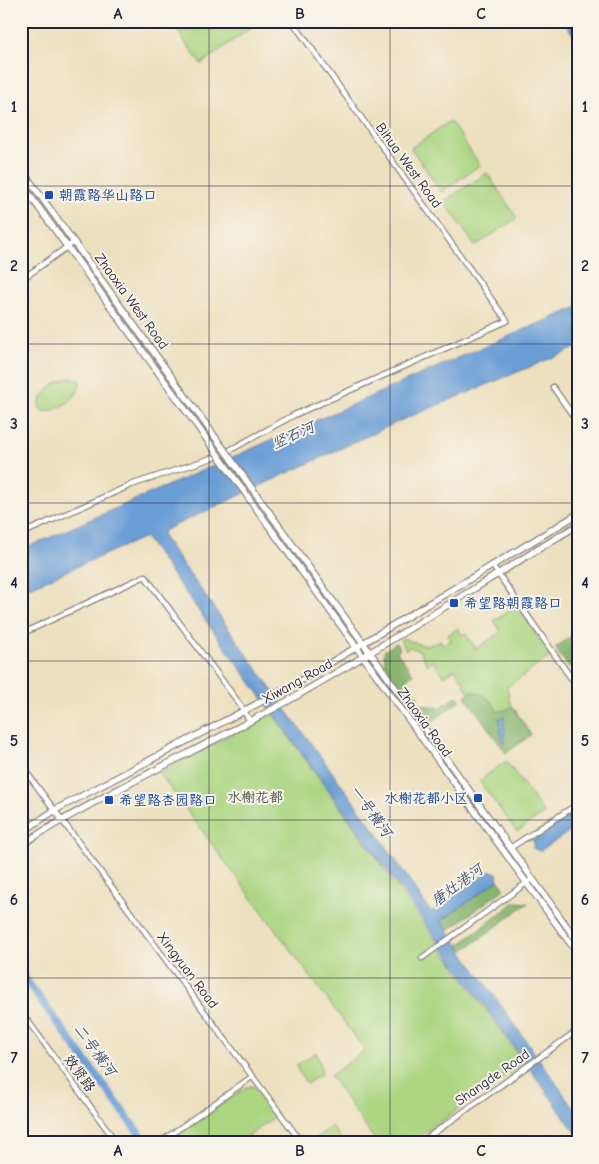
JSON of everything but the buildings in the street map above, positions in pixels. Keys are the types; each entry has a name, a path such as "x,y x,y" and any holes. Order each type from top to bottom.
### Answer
{"main road":[{"name":"Zhaoxia West Road","path":"21,168 260,501"},
{"name":"Zhaoxia West Road","path":"21,184 253,504"},
{"name":"Zhaoxia Road","path":"260,501 362,643 578,954"},
{"name":"Zhaoxia Road","path":"253,504 363,658 507,850"},
{"name":"Xiwang Road","path":"21,833 55,810 295,684 578,514"},
{"name":"Xiwang Road","path":"21,845 62,819 250,721 363,658 578,525"},
{"name":"Zhaoxia Road","path":"529,882 578,942"}],"street":[{"name":"Bihua West Road","path":"21,534 131,485 221,455 294,415 507,322 292,21"},
{"path":"21,280 74,242"},
{"path":"553,387 578,423"},
{"path":"492,565 578,688"},
{"path":"21,634 145,576 244,710 250,721"},
{"name":"Xingyuan Road","path":"21,765 302,1143"},
{"path":"507,850 578,804"},
{"path":"422,958 529,882"},
{"name":"效贤路","path":"23,1018 117,1143"},
{"name":"Shangde Road","path":"420,1143 578,1030"},
{"path":"159,1143 253,1076"}],"green space":[{"path":"170,21 260,21 201,64"},
{"path":"450,121 480,165 441,192 411,148"},
{"path":"487,173 517,218 475,246 444,201"},
{"path":"70,378 80,380 74,397 69,402 51,411 45,412 40,409 39,404 47,390 60,381"},
{"path":"517,606 551,656 507,687 510,702 531,735 488,727 465,696 469,692 455,669 444,676 433,661 427,665 420,651 410,647 406,650 400,640 403,638 430,645 440,640 444,645 451,640 448,635 458,628 462,635 465,633 476,649 501,632 494,621"},
{"path":"578,631 577,669 568,666 555,648"},
{"path":"396,643 400,649 397,652 413,674 406,679 419,697 411,702 385,664 384,651"},
{"path":"472,691 487,698 497,711 506,710 512,706 531,735 506,753 465,696"},
{"path":"457,696 461,700 427,725 415,708 420,704 440,708"},
{"name":"水榭花都","path":"272,713 524,1063 410,1143 377,1143 330,1076 365,1050 159,773"},
{"path":"506,761 544,813 517,832 479,781"},
{"path":"578,806 578,812 534,840 526,839"},
{"path":"498,880 503,885 503,890 448,930 441,921"},
{"path":"515,902 528,903 463,951 459,945"},
{"path":"316,1052 321,1067 321,1074 307,1084 298,1071 297,1065"},
{"path":"253,1086 277,1115 240,1143 168,1143 246,1087"},
{"path":"332,1126 344,1143 313,1143 312,1141"}],"water":[{"path":"564,21 578,21 578,42"},
{"name":"竖石河","path":"578,307 578,347 402,420 165,530 162,535 287,711 380,837 430,911 433,911 490,871 497,873 498,880 441,921 578,1114 578,1136 145,537 21,591 21,550"},
{"path":"504,715 504,744 498,717 501,718"},
{"path":"578,812 578,826 540,851 533,848 534,840"}],"waterway":[{"name":"二号横河","path":"21,973 146,1143"}],"place":[{"name":"朝霞路华山路口","path":"49,195"},
{"name":"希望路朝霞路口","path":"454,603"},
{"name":"水榭花都小区","path":"478,798"},
{"name":"希望路杏园路口","path":"109,800"}],"water label":[{"name":"一号横河","path":"371,811"},
{"name":"唐灶港河","path":"457,885"}]}
